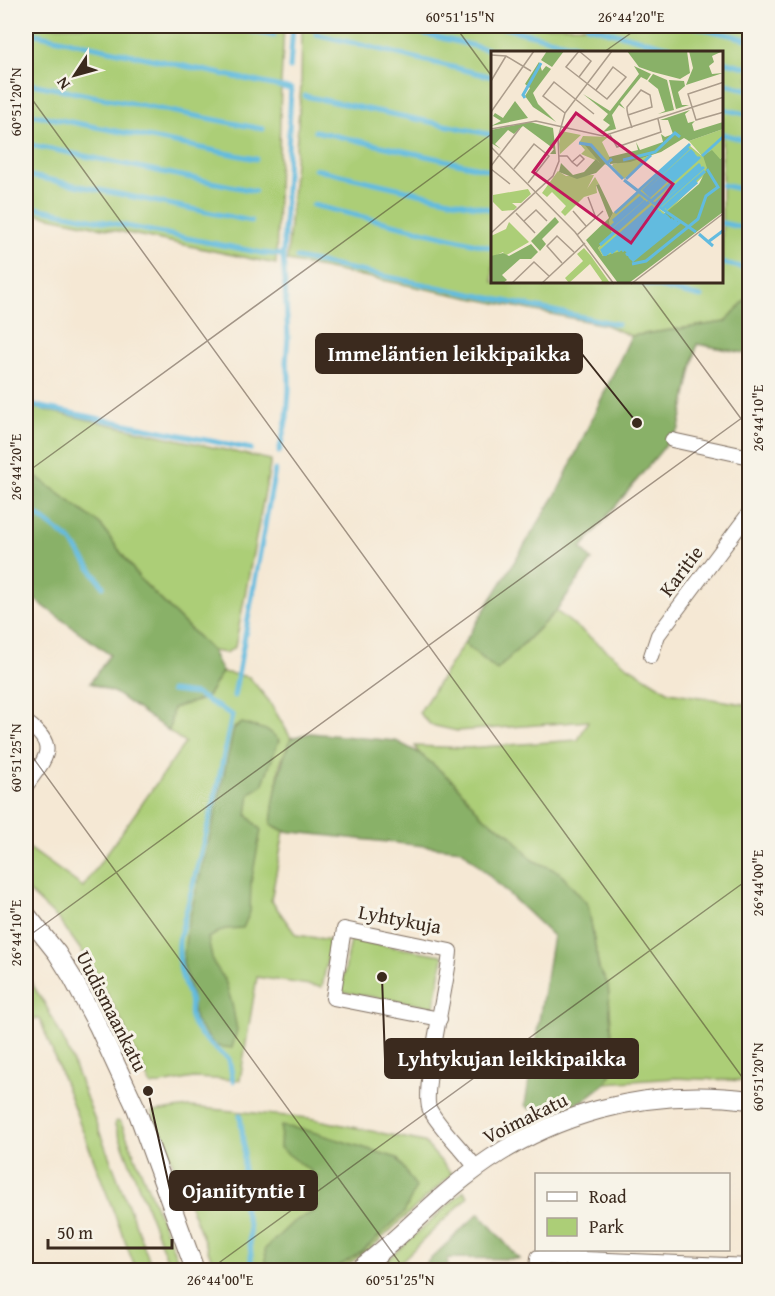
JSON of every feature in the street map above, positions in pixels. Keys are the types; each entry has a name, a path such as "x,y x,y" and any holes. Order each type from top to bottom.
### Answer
{"street":[{"path":"672,440 750,457"},
{"name":"Karitie","path":"651,656 658,635 750,512"},
{"path":"26,722 42,736 48,745 46,755 26,786"},
{"name":"Uudismaankatu","path":"26,914 67,969 98,1026 136,1108 195,1270"},
{"name":"Lyhtykuja","path":"440,1018 333,998 344,928 449,949 451,952 440,1018 428,1084 428,1105 476,1168"},
{"name":"Voimakatu","path":"358,1270 476,1168 500,1152 542,1130 604,1108 660,1098 690,1095 750,1100"},
{"path":"537,1270 538,1257 750,1266"}],"green space":[{"path":"26,26 284,26 276,264 26,212"},
{"path":"302,26 749,26 749,296 725,322 631,336 606,325 287,261 301,86"},
{"path":"749,296 749,354 697,344 679,429 581,548 592,560 556,611 497,670 464,643 558,491 631,336 725,322"},
{"path":"26,406 271,460 235,647 226,653 212,651 141,580 100,524 26,469"},
{"path":"26,469 100,524 141,580 212,651 222,672 206,698 173,708 169,731 115,693 90,683 110,655 26,593"},
{"path":"556,611 626,665 669,692 749,705 749,1081 675,1078 606,1083 614,1066 608,984 599,969 588,905 559,872 532,860 510,834 483,817 454,782 419,753 415,746 467,748 578,740 588,721 457,731 431,725 419,713 464,643 497,670"},
{"path":"222,672 249,677 269,701 291,738 280,764 271,824 284,831 271,900 296,935 331,940 322,987 257,977 240,1080 193,1078 151,1086 120,1018 93,967 60,921 26,889 26,846 83,887 185,743 169,731 173,708 206,698"},
{"path":"242,723 269,731 279,740 262,786 250,793 247,815 261,830 251,883 250,912 243,928 225,929 208,938 213,962 225,980 232,1004 237,1030 232,1048 215,1046 195,1021 183,962 187,928 234,728"},
{"path":"310,733 396,741 419,753 454,782 483,817 510,834 532,860 559,872 588,905 599,969 608,984 614,1066 606,1083 584,1100 552,1111 530,1109 525,1105 553,936 462,850 284,831 271,824 278,780 291,738"},
{"path":"351,940 442,955 434,1007 343,992 341,990"},
{"path":"26,975 45,1004 66,1045 153,1270 136,1270 40,1019 26,1018"},
{"path":"189,1107 309,1118 424,1142 452,1174 369,1250 340,1270 216,1270 152,1112"},
{"path":"118,1121 121,1123 182,1270 171,1270 115,1125"},
{"path":"281,1126 306,1130 397,1158 416,1187 404,1213 362,1252 333,1270 267,1270 265,1249 293,1222 316,1210 319,1194 318,1177 280,1148"},
{"path":"464,1191 468,1196 465,1200 392,1270 376,1270"},
{"path":"479,1213 519,1259 448,1258 447,1270 419,1270"}],"waterway":[{"path":"227,26 274,36"},
{"path":"290,68 293,26"},
{"path":"392,26 495,51"},
{"path":"496,26 598,51"},
{"path":"587,26 686,51"},
{"path":"693,26 750,40"},
{"path":"26,32 291,89 283,255 289,391 287,418 279,452"},
{"path":"316,34 491,77"},
{"path":"724,62 750,68"},
{"path":"26,83 263,129"},
{"path":"724,84 750,90"},
{"path":"305,96 491,135"},
{"path":"724,109 750,115"},
{"path":"26,113 256,159"},
{"path":"315,131 491,171"},
{"path":"724,134 750,141"},
{"path":"26,144 255,191"},
{"path":"315,169 491,210"},
{"path":"26,175 251,221"},
{"path":"724,185 750,191"},
{"path":"313,205 491,248"},
{"path":"26,206 262,253 283,255"},
{"path":"724,223 750,229"},
{"path":"297,258 617,324"},
{"path":"724,263 750,269"},
{"path":"646,284 701,297"},
{"path":"26,404 251,449"},
{"path":"234,696 275,470"},
{"path":"26,506 71,541 103,586"},
{"path":"171,691 196,694 232,715 217,789 179,940 179,957 184,984 191,1001 190,1015 193,1023 207,1041 229,1059 233,1081"},
{"path":"240,1115 244,1147 243,1205 249,1226 252,1270"}],"place":[{"name":"Immeläntien leikkipaikka","path":"637,423"},
{"name":"Lyhtykujan leikkipaikka","path":"382,977"},
{"name":"Ojaniityntie I","path":"148,1091"}]}
